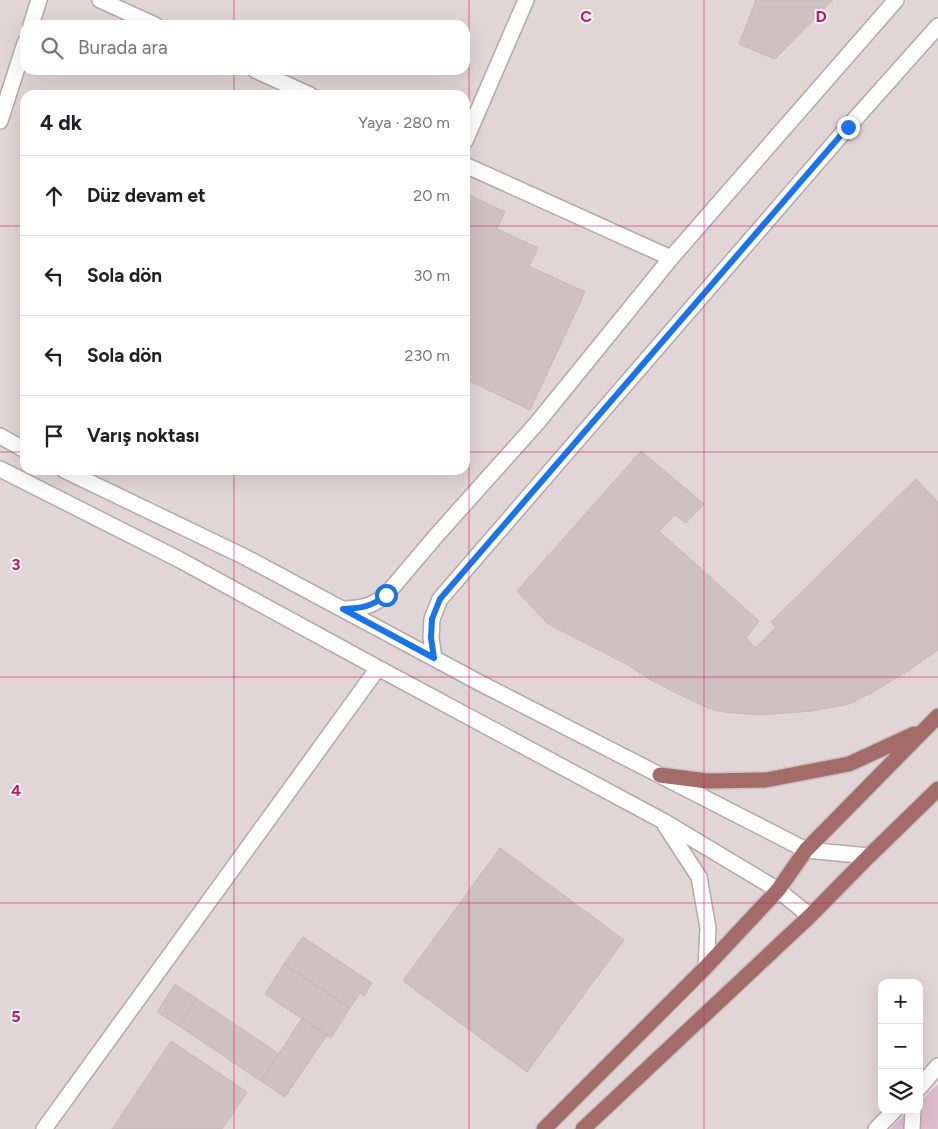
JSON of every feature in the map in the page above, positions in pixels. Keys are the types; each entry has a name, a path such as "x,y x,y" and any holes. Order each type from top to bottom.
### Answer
{"main road":[{"path":"544,1129 706,967 778,890 806,850 922,730 938,716"},
{"path":"660,775 707,781 766,780 849,764 922,730"},
{"path":"584,1129 810,916 938,789"}],"street":[{"path":"33,20 39,0"},
{"path":"100,0 144,20"},
{"path":"470,129 526,0"},
{"path":"343,609 360,608 376,603 386,595 537,423 670,258 896,0"},
{"path":"434,658 431,638 432,619 440,599 848,127 938,26"},
{"path":"0,122 20,59"},
{"path":"266,75 299,90"},
{"path":"470,167 670,258"},
{"path":"0,436 20,447"},
{"path":"0,469 180,560 663,821 778,890 810,916"},
{"path":"74,475 245,557 434,658 806,850 869,856"},
{"path":"44,1129 378,668"},
{"path":"663,821 698,878 708,928 706,967"},
{"path":"923,1083 938,1066"},
{"path":"912,1129 913,1114"},
{"path":"876,1129 889,1119"}],"shaded area":[{"path":"0,0 938,0 938,1066 923,1082 923,979 878,979 878,1114 891,1114 877,1129 0,1129"},
{"path":"938,1084 938,1129 890,1129 906,1114 923,1114 923,1098"}],"building":[{"path":"756,0 833,0 775,59 739,44"},
{"path":"470,195 505,212 497,229 538,248 529,266 585,292 530,410 470,381"},
{"path":"641,451 704,504 686,523 675,515 659,531 759,621 746,638 755,648 776,627 771,622 916,479 938,502 938,650 909,670 849,704 812,711 760,715 723,712 708,708 651,680 628,665 548,624 517,591"},
{"path":"500,848 624,940 527,1072 403,981"},
{"path":"303,937 372,983 364,996 360,993 350,1008 284,964"},
{"path":"284,964 350,1008 331,1038 265,994"},
{"path":"175,984 197,999 179,1026 157,1012"},
{"path":"197,999 279,1054 261,1081 179,1026"},
{"path":"302,1018 327,1035 285,1097 261,1081"},
{"path":"171,1041 247,1092 222,1129 112,1129"}],"route":[{"path":"386,595 376,603 360,608 343,609 434,658 431,638 432,619 440,599 848,127"}]}
